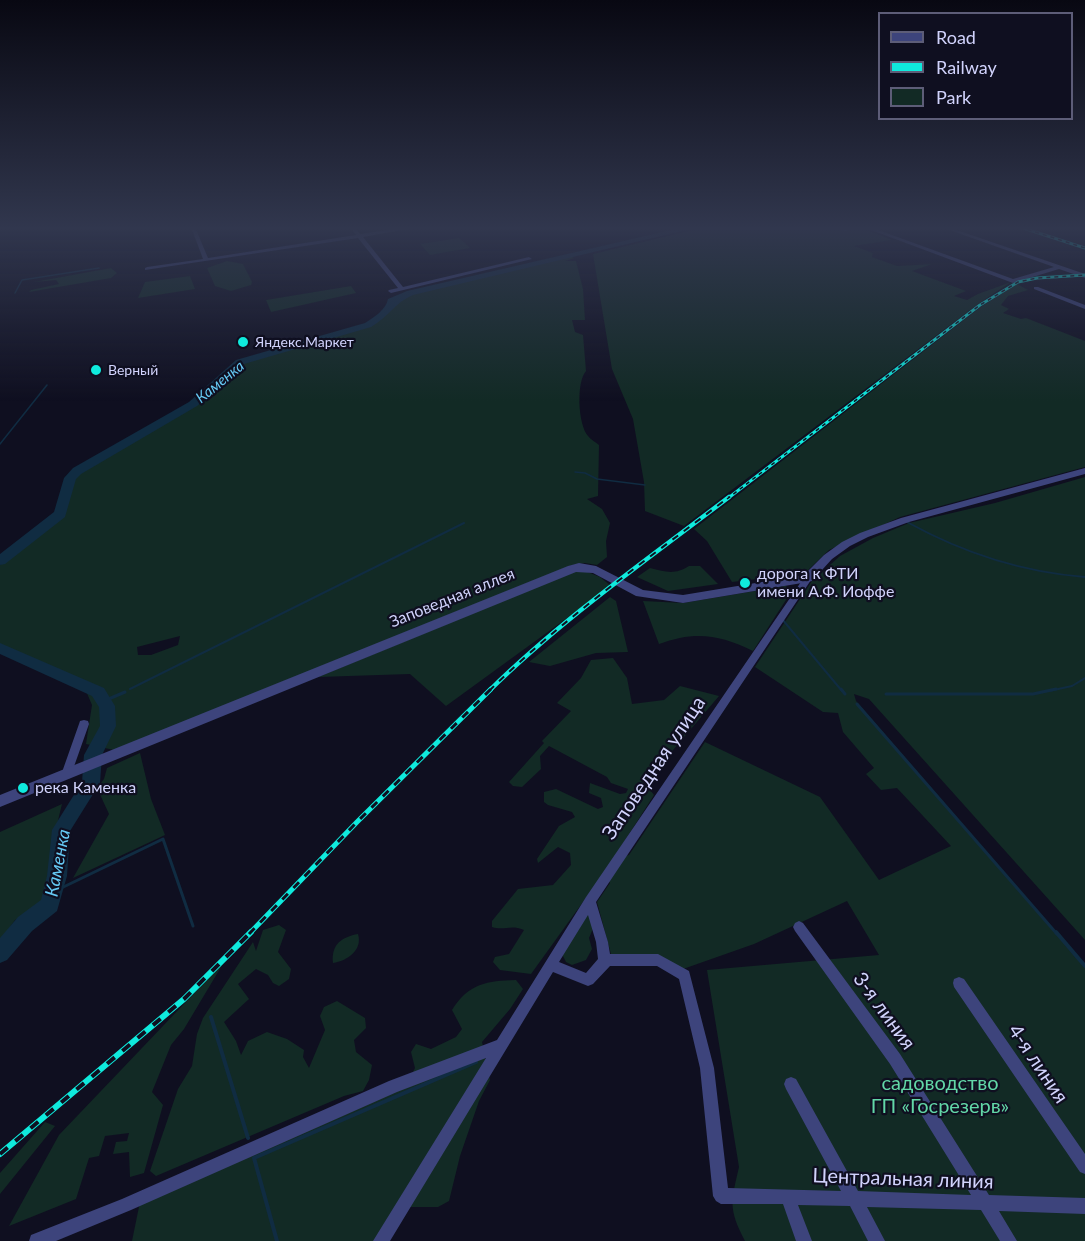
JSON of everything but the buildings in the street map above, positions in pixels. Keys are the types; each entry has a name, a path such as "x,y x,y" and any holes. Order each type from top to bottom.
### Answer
{"street":[{"path":"391,291 414,285"},
{"path":"1036,288 1085,307"},
{"name":"Заповедная улица","path":"381,1241 590,901 808,578 837,551 864,535 905,520 1085,471"},
{"name":"Заповедная аллея","path":"73,773 579,567 596,570 640,593 682,599 808,578"},
{"path":"0,801 73,773 84,724"},
{"path":"550,965 588,980 605,961 590,901"},
{"name":"3-я линия","path":"799,927 895,1059 1009,1241"},
{"name":"Центральная линия","path":"605,961 658,960 684,975 707,1068 721,1196 1085,1206"},
{"name":"4-я линия","path":"959,983 1085,1167"},
{"path":"37,1241 126,1205 394,1086 500,1046"},
{"path":"791,1084 878,1241"},
{"path":"788,1197 804,1241"}],"green space":[{"path":"55,285 71,285 29,292"},
{"path":"144,285 193,285 195,289 138,298"},
{"path":"215,285 251,285 231,291"},
{"path":"445,285 582,285 585,320 572,320 575,332 583,335 586,371 581,384 580,414 589,437 599,445 598,496 587,499 602,509 610,523 606,541 607,557 597,565 585,563 572,565 114,750 86,744 92,705 86,691 0,650 0,565 64,514 76,474 195,405 240,363 370,325 392,304 391,301 410,293","holes":["180,636 178,645 151,655 138,655 137,647"]},
{"path":"598,285 950,285 966,291 954,296 967,300 1007,285 978,304 684,526 645,511 644,482 633,419 612,369"},
{"path":"1019,285 1028,290 1008,296 1001,305 1009,309 1003,313 1021,319 1026,318 1085,341 1085,467 900,517 829,550 805,573 732,582 707,541 694,529 982,306"},
{"path":"351,286 356,293 271,312 266,300"},
{"name":"садоводство ГП «Госрезерв»","path":"1085,477 1085,940 869,699 854,694 856,701 1085,965 1085,1241 745,1241 736,1220 733,1205 739,1167 707,970 879,955 847,901 754,944 683,969 611,954 597,902 610,883 608,880 625,856 629,855 705,742 820,797 879,880 951,846 897,788 881,790 866,774 874,768 843,732 838,713 823,712 755,667 812,581 840,556 873,538 909,523 995,503"},
{"path":"689,566 700,566 718,584 668,591 637,577 650,568 670,572"},
{"path":"585,571 600,577 611,586 446,706 410,674 318,677 573,572"},
{"path":"785,586 793,589 753,651 729,641 706,636 684,637 659,644 643,601 683,603"},
{"path":"610,597 616,601 628,652 596,653 550,666 529,662"},
{"path":"613,658 627,678 632,704 664,700 680,686 719,696 645,783 654,795 606,870 531,974 500,970 493,962 495,957 509,954 524,930 492,927 492,921 518,889 553,885 571,865 570,853 558,847 538,863 537,859 559,826 575,817 572,812 544,802 544,792 556,789 598,809 603,807 601,798 589,793 590,783 620,794 626,793 628,789 611,783 607,777 549,746 540,756 541,769 522,787 513,786 509,782 544,743 542,741 571,711 557,703 581,678 591,660"},
{"path":"140,753 151,799 165,835 73,878 109,814 97,788 104,779 107,768"},
{"path":"62,804 43,903 15,920 0,941 0,832"},
{"path":"588,910 599,914 589,938 592,949 586,960 572,965 566,962 562,954"},
{"path":"279,925 286,930 278,952 291,969 289,979 279,986 273,983 268,975 256,969 238,984 249,999 224,1022 236,1041 241,1055 248,1041 267,1032 287,1039 304,1050 303,1057 309,1068 325,1030 320,1016 324,1007 337,1001 365,1018 366,1028 354,1040 356,1052 372,1065 369,1080 363,1091 344,1096 156,1176 150,1171 178,1089 192,1066 197,1034 203,1018 253,942 256,951 263,930"},
{"path":"358,934 358,945 353,954 333,963 334,951 339,942"},
{"path":"224,962 184,1029 171,1045 152,1092 163,1105 144,1173 130,1177 129,1152 113,1154 116,1142 127,1141 129,1133 105,1136 99,1156 89,1158 76,1199 9,1226 59,1135"},
{"path":"516,980 523,989 510,1009 482,1042 490,1080 479,1101 460,1156 449,1201 438,1207 407,1207 385,1241 132,1241 141,1197 406,1086 415,1068 411,1052 416,1044 431,1049 456,1037 462,1029 452,1010 465,994 479,985"},
{"path":"45,1122 55,1126 0,1194 0,1173"}],"waterway":[{"path":"15,293 19,285"},
{"name":"Каменка","path":"0,561 60,514 70,478 77,471 193,404 240,362 368,325 381,317 392,304 391,301 410,293 445,285"},
{"path":"0,444 47,385"},
{"path":"575,472 585,473 597,479 645,485"},
{"path":"907,522 971,552 1015,566 1085,577"},
{"path":"130,689 464,523"},
{"path":"782,619 842,691"},
{"name":"Каменка","path":"0,648 98,692 107,706 108,726 93,755 91,783 61,830 57,876 50,905 25,924 0,953"},
{"path":"1049,691 1072,686 1085,678"},
{"path":"841,689 845,694"},
{"path":"886,694 1033,694 1056,689"},
{"path":"104,701 125,692"},
{"path":"857,704 1057,934"},
{"path":"53,892 163,839 193,926"},
{"path":"1056,932 1085,966"},
{"path":"211,1017 248,1138"},
{"path":"277,1241 254,1158 476,1062"}],"railway":[{"path":"727,499 980,305 1013,285"},
{"path":"489,691 576,614 729,497"},
{"path":"249,934 357,822 491,689"},
{"path":"0,1154 184,999 249,934"}],"place":[{"name":"Яндекс.Маркет","path":"243,342"},
{"name":"Верный","path":"96,370"},
{"name":"дорога к ФТИ имени А.Ф. Иоффе","path":"745,583"},
{"name":"река Каменка","path":"23,788"}]}
